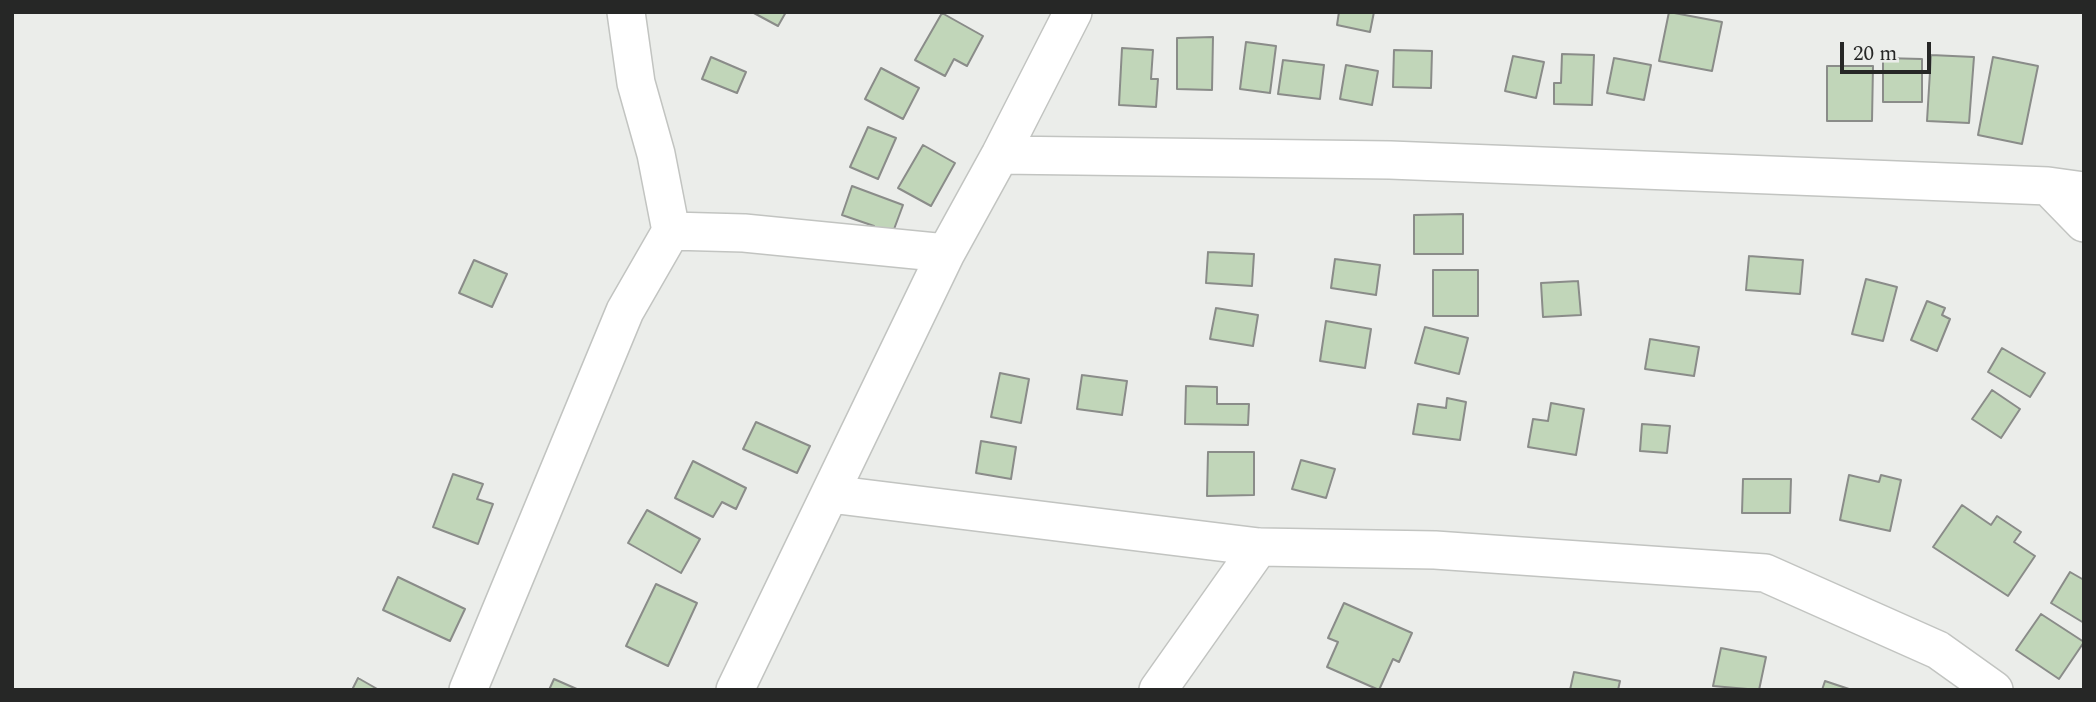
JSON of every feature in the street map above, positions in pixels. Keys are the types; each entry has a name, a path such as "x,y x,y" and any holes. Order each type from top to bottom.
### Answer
{"street":[{"path":"468,690 625,312 671,231 656,154 636,83 626,12"},
{"path":"735,690 946,253 1073,12"},
{"path":"1000,155 1390,160 2048,186 2084,191"},
{"path":"2048,186 2084,223"},
{"path":"671,231 744,233 946,253"},
{"path":"830,494 1259,547 1435,550 1765,573 1938,650 1994,690"},
{"path":"1158,690 1259,547"}],"building":[{"path":"752,12 786,12 778,26"},
{"path":"1339,12 1374,12 1370,32 1337,25"},
{"path":"1669,12 1722,22 1712,71 1659,61"},
{"path":"942,13 983,36 967,66 954,59 945,76 915,60"},
{"path":"1213,37 1212,90 1177,89 1177,38"},
{"path":"1246,42 1276,46 1270,93 1240,89"},
{"path":"1122,48 1153,50 1151,79 1158,79 1156,107 1119,105"},
{"path":"1394,50 1432,51 1431,88 1393,87"},
{"path":"1562,54 1594,55 1592,105 1554,104 1554,83 1561,83"},
{"path":"1931,55 1974,57 1969,123 1927,121"},
{"path":"1513,56 1544,62 1536,98 1505,91"},
{"path":"711,57 746,72 737,93 702,79"},
{"path":"1993,57 2038,66 2022,144 1978,135"},
{"path":"1614,58 1651,65 1644,100 1607,93"},
{"path":"1883,58 1922,59 1922,102 1883,102"},
{"path":"1283,60 1324,65 1320,99 1278,94"},
{"path":"1346,65 1378,71 1372,105 1340,99"},
{"path":"1827,66 1873,66 1872,121 1827,121"},
{"path":"881,68 919,88 903,119 865,99"},
{"path":"868,127 896,138 878,179 850,167"},
{"path":"923,145 955,163 931,206 898,188"},
{"path":"852,186 903,205 890,240 871,233 874,226 842,215"},
{"path":"1463,214 1463,254 1414,254 1414,215"},
{"path":"1208,252 1254,254 1252,286 1206,283"},
{"path":"1749,256 1803,260 1800,294 1746,290"},
{"path":"1335,259 1380,265 1376,295 1331,288"},
{"path":"474,260 507,274 492,307 459,293"},
{"path":"1433,270 1478,270 1478,316 1433,316"},
{"path":"1866,279 1897,287 1883,341 1852,334"},
{"path":"1578,281 1581,315 1543,317 1541,283"},
{"path":"1927,301 1945,308 1942,315 1950,319 1937,351 1911,340"},
{"path":"1216,308 1258,315 1253,346 1210,339"},
{"path":"1326,321 1371,329 1365,368 1320,361"},
{"path":"1425,327 1468,338 1459,374 1415,363"},
{"path":"1650,339 1699,347 1694,376 1645,369"},
{"path":"2002,348 2045,373 2030,397 1988,372"},
{"path":"1000,373 1029,379 1021,423 991,417"},
{"path":"1082,375 1127,381 1122,415 1077,409"},
{"path":"1186,386 1217,387 1217,404 1249,404 1248,425 1185,424"},
{"path":"1992,390 2020,409 2001,438 1972,419"},
{"path":"1447,398 1466,402 1460,440 1413,434 1418,404 1446,408"},
{"path":"1551,403 1584,409 1576,455 1528,447 1533,419 1548,421"},
{"path":"756,422 810,446 797,473 743,449"},
{"path":"1642,424 1670,426 1667,453 1640,451"},
{"path":"981,441 1016,447 1011,479 976,473"},
{"path":"1208,452 1254,452 1254,495 1207,496"},
{"path":"1301,460 1335,469 1326,498 1292,489"},
{"path":"693,461 746,488 736,509 722,502 713,517 675,498"},
{"path":"453,474 483,484 477,499 493,504 478,544 433,527"},
{"path":"1849,475 1879,482 1881,475 1901,480 1890,531 1840,520"},
{"path":"1743,479 1791,479 1790,513 1742,513"},
{"path":"1962,505 1991,525 1997,516 2021,532 2014,542 2035,556 2008,596 1933,547"},
{"path":"647,510 700,539 681,573 628,543"},
{"path":"2070,572 2084,580 2084,623 2051,603"},
{"path":"398,577 465,609 450,641 383,610"},
{"path":"656,584 697,603 668,666 626,646"},
{"path":"1344,603 1412,633 1399,662 1393,659 1379,690 1327,667 1338,642 1328,638"},
{"path":"2041,614 2084,642 2059,679 2016,650"},
{"path":"1721,648 1766,657 1759,690 1713,686"},
{"path":"1574,672 1620,681 1618,690 1570,690"},
{"path":"358,678 379,690 352,690"},
{"path":"554,679 579,690 549,690"},
{"path":"1825,681 1852,690 1822,690"}]}
